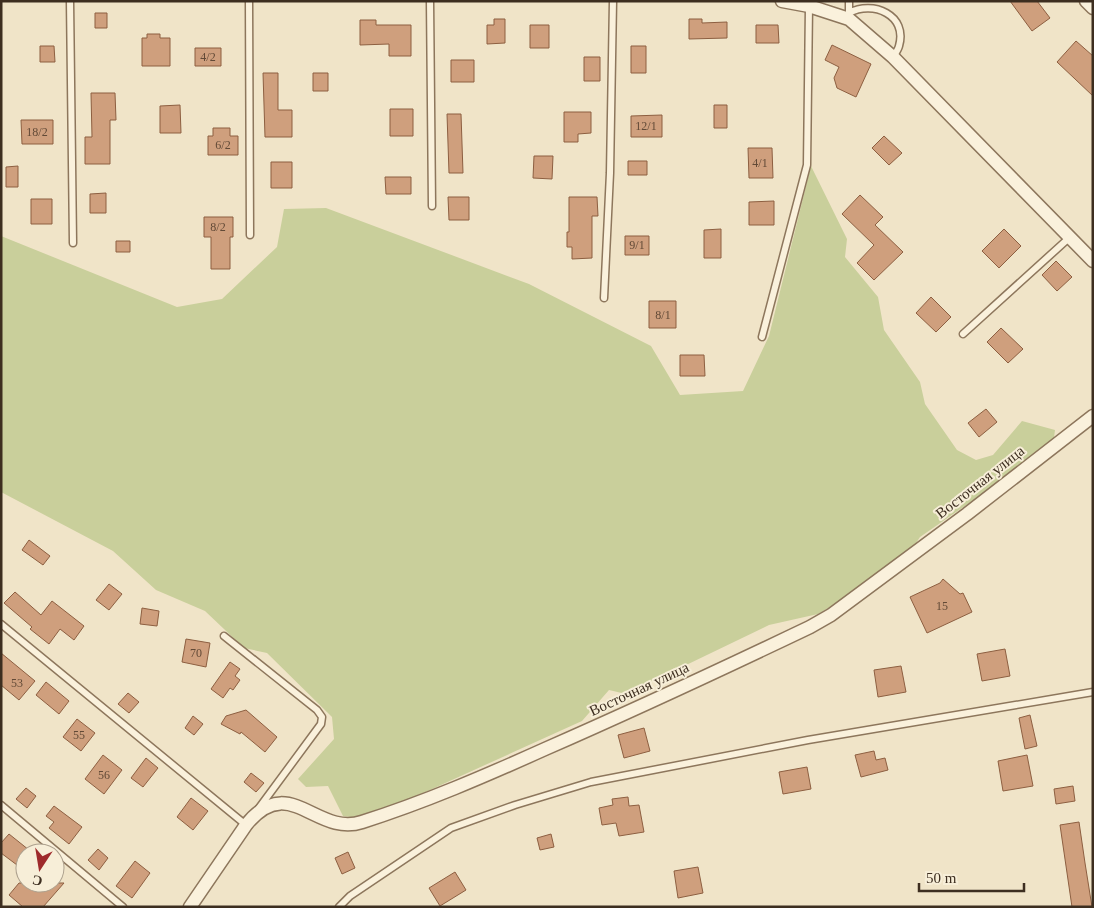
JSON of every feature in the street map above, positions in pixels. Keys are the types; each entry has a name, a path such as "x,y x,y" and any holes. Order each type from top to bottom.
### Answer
{"street":[{"path":"782,1 809,6 847,17 893,57 1093,261"},
{"path":"1086,1 1093,8"},
{"name":"Восточная улица","path":"190,907 250,820 272,804 289,804 304,808 328,820 340,823 360,823 456,788 627,714 810,627 831,615 967,514 1093,416"}],"lane":[{"path":"70,1 73,243"},
{"path":"249,1 250,234"},
{"path":"430,1 432,206"},
{"path":"604,298 610,173 613,1"},
{"path":"847,17 849,1"},
{"path":"762,337 807,165 809,6"},
{"path":"847,17 857,9 869,6 880,9 895,19 900,33 899,46 893,57"},
{"path":"963,334 1069,238"},
{"path":"1,624 250,820 321,724 322,717 317,710 224,636"},
{"path":"339,907 358,890 451,828 515,804 592,782 808,740 1093,692"},
{"path":"1,805 123,907"}],"green space":[{"path":"811,166 847,239 845,257 878,297 884,330 920,382 925,404 957,450 976,460 993,455 1022,421 1055,430 1053,445 920,537 902,564 818,614 769,625 626,694 609,690 582,721 366,819 343,816 328,786 306,787 298,779 334,739 332,717 267,653 244,648 205,611 156,590 113,551 1,492 1,236 177,307 222,299 277,247 284,209 326,208 529,284 651,346 680,395 743,391 769,336"}],"building":[{"path":"1010,1 1037,1 1050,18 1032,31"},
{"path":"95,13 107,13 107,28 95,28"},
{"path":"494,19 505,19 505,43 487,44 487,25 494,25"},
{"path":"689,19 702,19 702,23 727,22 727,38 689,39"},
{"path":"360,20 376,20 376,25 411,25 411,56 389,56 389,44 360,45"},
{"path":"530,25 549,25 549,48 530,48"},
{"path":"756,25 778,25 779,43 756,43"},
{"path":"147,34 160,34 160,38 170,38 170,66 142,66 142,38 147,38"},
{"path":"1076,41 1093,56 1093,96 1057,62"},
{"path":"832,45 871,64 856,97 837,88 834,78 839,67 825,60"},
{"path":"40,46 54,46 55,62 40,62"},
{"path":"631,46 646,46 646,73 631,73"},
{"path":"195,48 221,48 221,66 195,66"},
{"path":"584,57 600,57 600,81 584,81"},
{"path":"451,60 474,60 474,82 451,82"},
{"path":"263,73 278,73 278,110 292,110 292,137 265,137"},
{"path":"313,73 328,73 328,91 313,91"},
{"path":"91,93 115,93 116,120 110,120 110,164 85,164 85,137 92,137"},
{"path":"180,105 181,133 160,133 160,106"},
{"path":"714,105 727,105 727,128 714,128"},
{"path":"390,109 413,109 413,136 390,136"},
{"path":"564,112 591,112 591,133 578,134 578,142 564,142"},
{"path":"447,114 461,114 463,173 449,173"},
{"path":"662,115 662,137 631,137 631,116"},
{"path":"21,120 53,120 53,144 22,144"},
{"path":"213,128 230,128 230,136 238,136 238,155 208,155 208,136 213,136"},
{"path":"884,136 902,153 889,165 872,148"},
{"path":"748,148 772,148 773,178 749,178"},
{"path":"534,156 553,156 552,179 533,178"},
{"path":"628,161 647,161 647,175 628,175"},
{"path":"271,162 292,162 292,188 271,188"},
{"path":"18,166 18,187 6,187 6,167"},
{"path":"385,177 411,177 411,194 386,194"},
{"path":"106,193 106,213 90,213 90,194"},
{"path":"860,195 883,217 875,225 903,252 874,280 857,263 874,245 842,214"},
{"path":"448,197 469,197 469,220 449,220"},
{"path":"569,197 597,197 598,216 592,216 592,258 572,259 572,247 567,247"},
{"path":"31,199 52,199 52,224 31,224"},
{"path":"774,201 774,225 749,225 749,202"},
{"path":"204,217 233,217 233,237 230,237 230,269 211,269 211,237 204,237"},
{"path":"721,229 721,258 704,258 704,230"},
{"path":"1004,229 1021,246 999,268 982,251"},
{"path":"625,236 649,236 649,255 625,255"},
{"path":"116,241 130,241 130,252 116,252"},
{"path":"1056,261 1072,277 1057,291 1042,275"},
{"path":"931,297 951,317 936,332 916,313"},
{"path":"649,301 676,301 676,328 649,328"},
{"path":"1001,328 1023,349 1008,363 987,342"},
{"path":"680,355 704,355 705,376 680,376"},
{"path":"986,409 997,422 979,437 968,423"},
{"path":"29,540 50,556 43,565 22,550"},
{"path":"943,579 960,594 963,593 972,612 927,633 910,597 940,583"},
{"path":"109,584 122,594 109,610 96,600"},
{"path":"15,592 41,615 52,601 84,626 74,640 60,629 49,644 30,629 32,627 4,603"},
{"path":"142,608 159,611 157,626 140,624"},
{"path":"186,639 210,643 206,667 182,662"},
{"path":"1005,649 1010,676 982,681 977,654"},
{"path":"1,653 35,681 19,700 1,685"},
{"path":"230,662 240,669 235,676 240,680 233,690 230,688 223,698 211,689"},
{"path":"901,666 906,692 878,697 874,670"},
{"path":"46,682 69,701 59,714 36,695"},
{"path":"128,693 139,702 129,713 118,704"},
{"path":"246,710 277,737 265,752 241,732 240,734 221,724 226,716"},
{"path":"1030,715 1037,746 1025,749 1019,718"},
{"path":"193,716 203,724 194,735 185,728"},
{"path":"77,719 95,733 81,751 63,737"},
{"path":"644,728 650,751 624,758 618,735"},
{"path":"874,751 876,760 885,758 888,770 861,777 855,755"},
{"path":"103,755 122,770 104,794 85,779"},
{"path":"1027,755 1033,786 1003,791 998,761"},
{"path":"146,758 158,768 143,787 131,778"},
{"path":"807,767 811,789 783,794 779,772"},
{"path":"251,773 264,783 256,792 244,782"},
{"path":"1073,786 1075,801 1056,804 1054,789"},
{"path":"26,788 36,796 27,808 16,799"},
{"path":"628,797 629,806 639,805 644,832 619,836 616,823 602,825 599,808 613,805 612,799"},
{"path":"191,798 208,811 193,830 177,817"},
{"path":"54,806 82,827 69,844 49,828 54,822 46,816"},
{"path":"1079,822 1092,907 1072,907 1060,825"},
{"path":"9,834 20,843 15,843 15,864 1,853 1,843"},
{"path":"551,834 554,847 540,850 537,838"},
{"path":"98,849 108,858 99,870 88,860"},
{"path":"348,852 355,868 342,874 335,858"},
{"path":"135,861 150,873 132,898 116,886"},
{"path":"698,867 703,893 678,898 674,871"},
{"path":"455,872 466,890 440,906 429,888"},
{"path":"15,888 15,893 55,893 43,907 23,907 9,895"}]}
